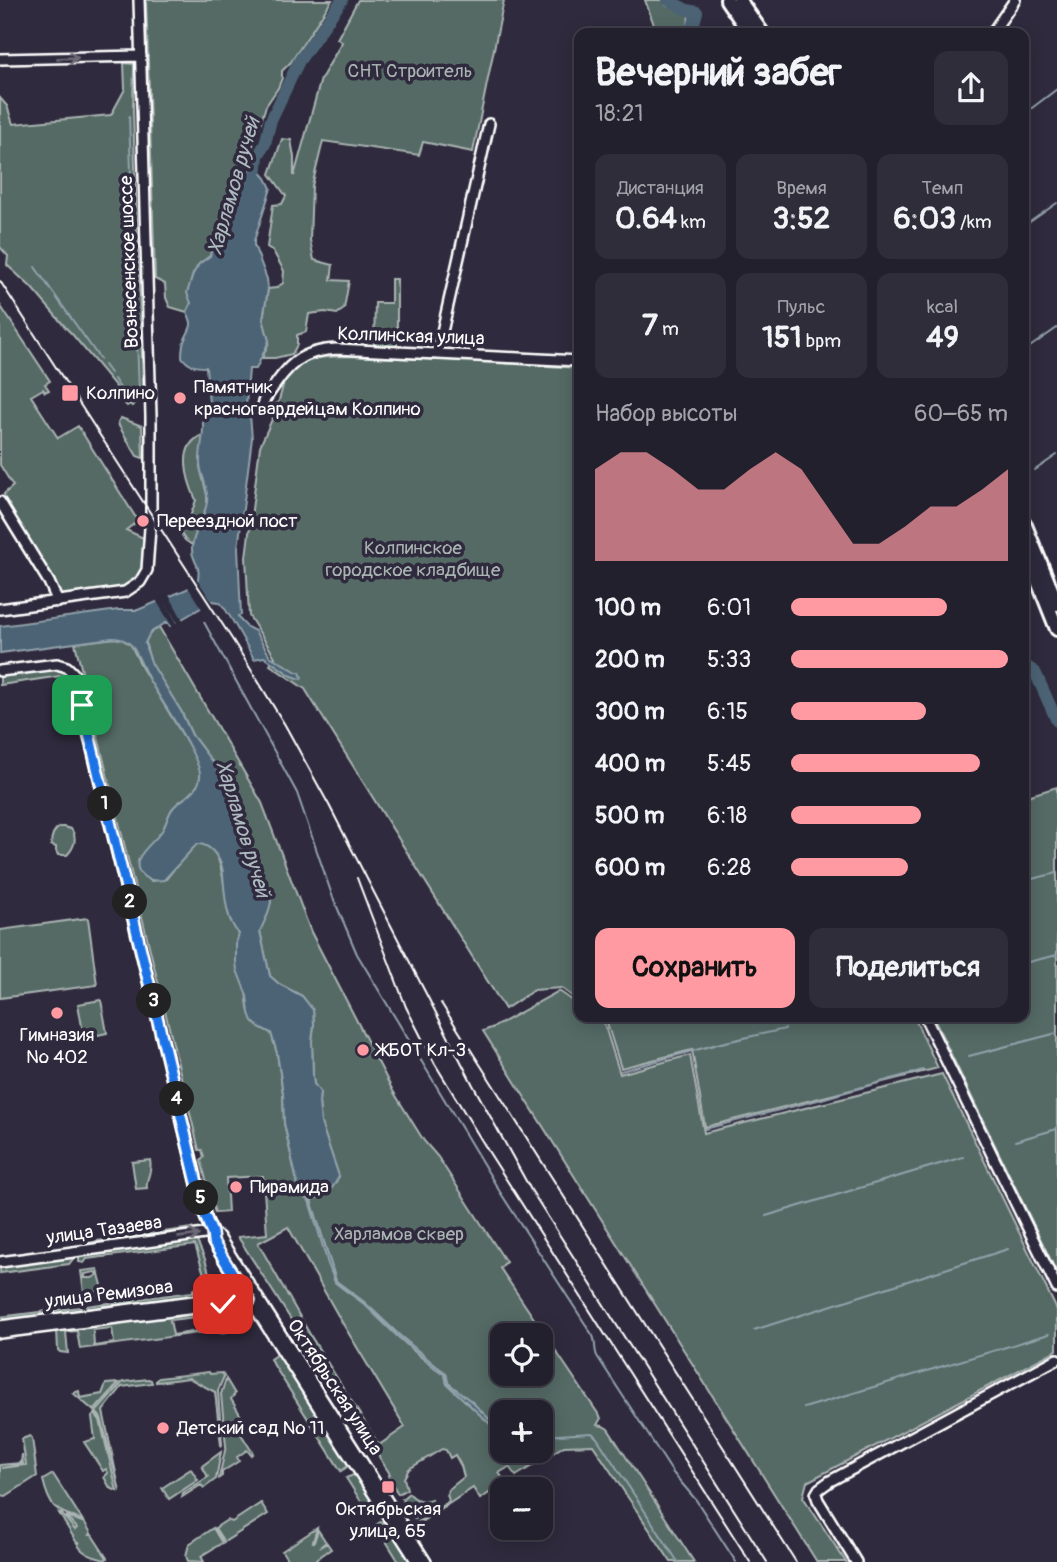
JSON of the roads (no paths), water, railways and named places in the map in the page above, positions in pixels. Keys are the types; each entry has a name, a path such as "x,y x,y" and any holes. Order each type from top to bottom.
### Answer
{"main road":[{"path":"727,0 747,28"},
{"path":"739,0 759,28"},
{"path":"1029,535 1057,604"},
{"path":"1029,559 1057,629"}],"street":[{"name":"Вознесенское шоссе","path":"0,609 118,594 137,585 147,570 151,523 151,407 139,0"},
{"path":"995,28 1015,0"},
{"path":"0,60 141,56"},
{"path":"437,354 488,124"},
{"name":"Колпинская улица","path":"263,402 287,368 313,352 337,349 574,361"},
{"path":"0,502 49,582 58,602"},
{"name":"Октябрьская улица","path":"0,671 57,664 70,669 75,679 205,1216 212,1233 219,1237 251,1296 417,1562"},
{"path":"927,1022 1057,1288"},
{"name":"улица Тазаева","path":"0,1262 212,1233"},
{"name":"Октябрьская улица","path":"251,1296 426,1562"},
{"name":"улица Ремизова","path":"0,1326 251,1296"},
{"name":"улица Ремизова","path":"0,1333 251,1296"},
{"path":"856,1562 818,1500 816,1494 819,1489 1057,1359"}],"water":[{"path":"257,168 271,188 254,241 267,279 263,319 269,341 256,369 249,369 246,405 209,404 206,367 192,365 182,357 183,344 191,326 187,312 191,303 187,293 199,264 210,256 219,223 244,172"},
{"path":"202,415 250,415 252,438 238,548 241,615 238,616 247,627 255,631 270,656 300,672 302,678 292,676 264,657 254,659 219,602 213,601 170,626 167,622 150,633 145,643 146,648 152,664 181,711 192,735 216,767 271,902 260,931 270,976 302,996 313,1010 314,1084 320,1092 321,1123 339,1176 328,1192 311,1200 336,1281 446,1373 448,1383 472,1402 490,1420 490,1424 447,1384 445,1374 335,1282 309,1200 300,1195 284,1123 283,1093 271,1033 252,1021 247,996 237,970 236,943 239,934 228,914 218,859 207,846 197,844 164,880 148,879 139,870 139,858 163,829 173,808 193,791 200,777 195,758 133,648 129,643 112,638 0,653 0,626 118,610 138,610 187,589 198,579 192,548 207,502 200,458"}],"waterway":[{"name":"Харламов ручей","path":"251,184 271,120 299,61 342,0"},
{"path":"668,0 697,12 692,28"},
{"path":"1029,110 1057,89"},
{"path":"129,117 139,393"},
{"path":"1029,223 1057,203"},
{"path":"35,267 100,359"},
{"path":"1029,348 1057,328"},
{"path":"104,365 110,373"},
{"path":"114,379 126,397 145,392"},
{"name":"Харламов ручей","path":"227,388 227,429"},
{"path":"1035,470 1057,455"},
{"path":"204,622 297,793 332,895 357,954 500,1192 593,1336 597,1356 673,1473 696,1500 736,1562"},
{"path":"1029,668 1035,672 1057,721"},
{"path":"1029,880 1057,873"},
{"path":"1029,962 1057,955"},
{"path":"621,1071 721,1043 785,1029"},
{"path":"969,1056 1057,1033"},
{"path":"705,1129 923,1070"},
{"path":"1015,1141 1057,1129"},
{"path":"766,1216 963,1157"},
{"path":"754,1330 1008,1249"},
{"path":"804,1408 1049,1334"},
{"path":"553,1435 592,1433 597,1438 678,1562"}],"railway":[{"path":"0,281 285,725 473,1085 531,1190 767,1562"},
{"path":"357,878 406,1007 435,1064 750,1562"},
{"path":"441,1003 796,1562"}],"place":[{"name":"Колпино","path":"70,393"},
{"name":"Памятник красногвардейцам Колпино","path":"180,398"},
{"name":"Переездной пост","path":"143,521"},
{"name":"Гимназия № 402","path":"57,1013"},
{"name":"ЖБОТ Кл-3","path":"363,1050"},
{"name":"Пирамида","path":"236,1187"},
{"name":"Детский сад № 11","path":"163,1428"},
{"name":"Октябрьская улица, 65","path":"388,1487"}],"park label":[{"name":"СНТ Строитель","path":"410,71"},
{"name":"Колпинское городское кладбище","path":"413,559"},
{"name":"Харламов сквер","path":"399,1234"}]}
